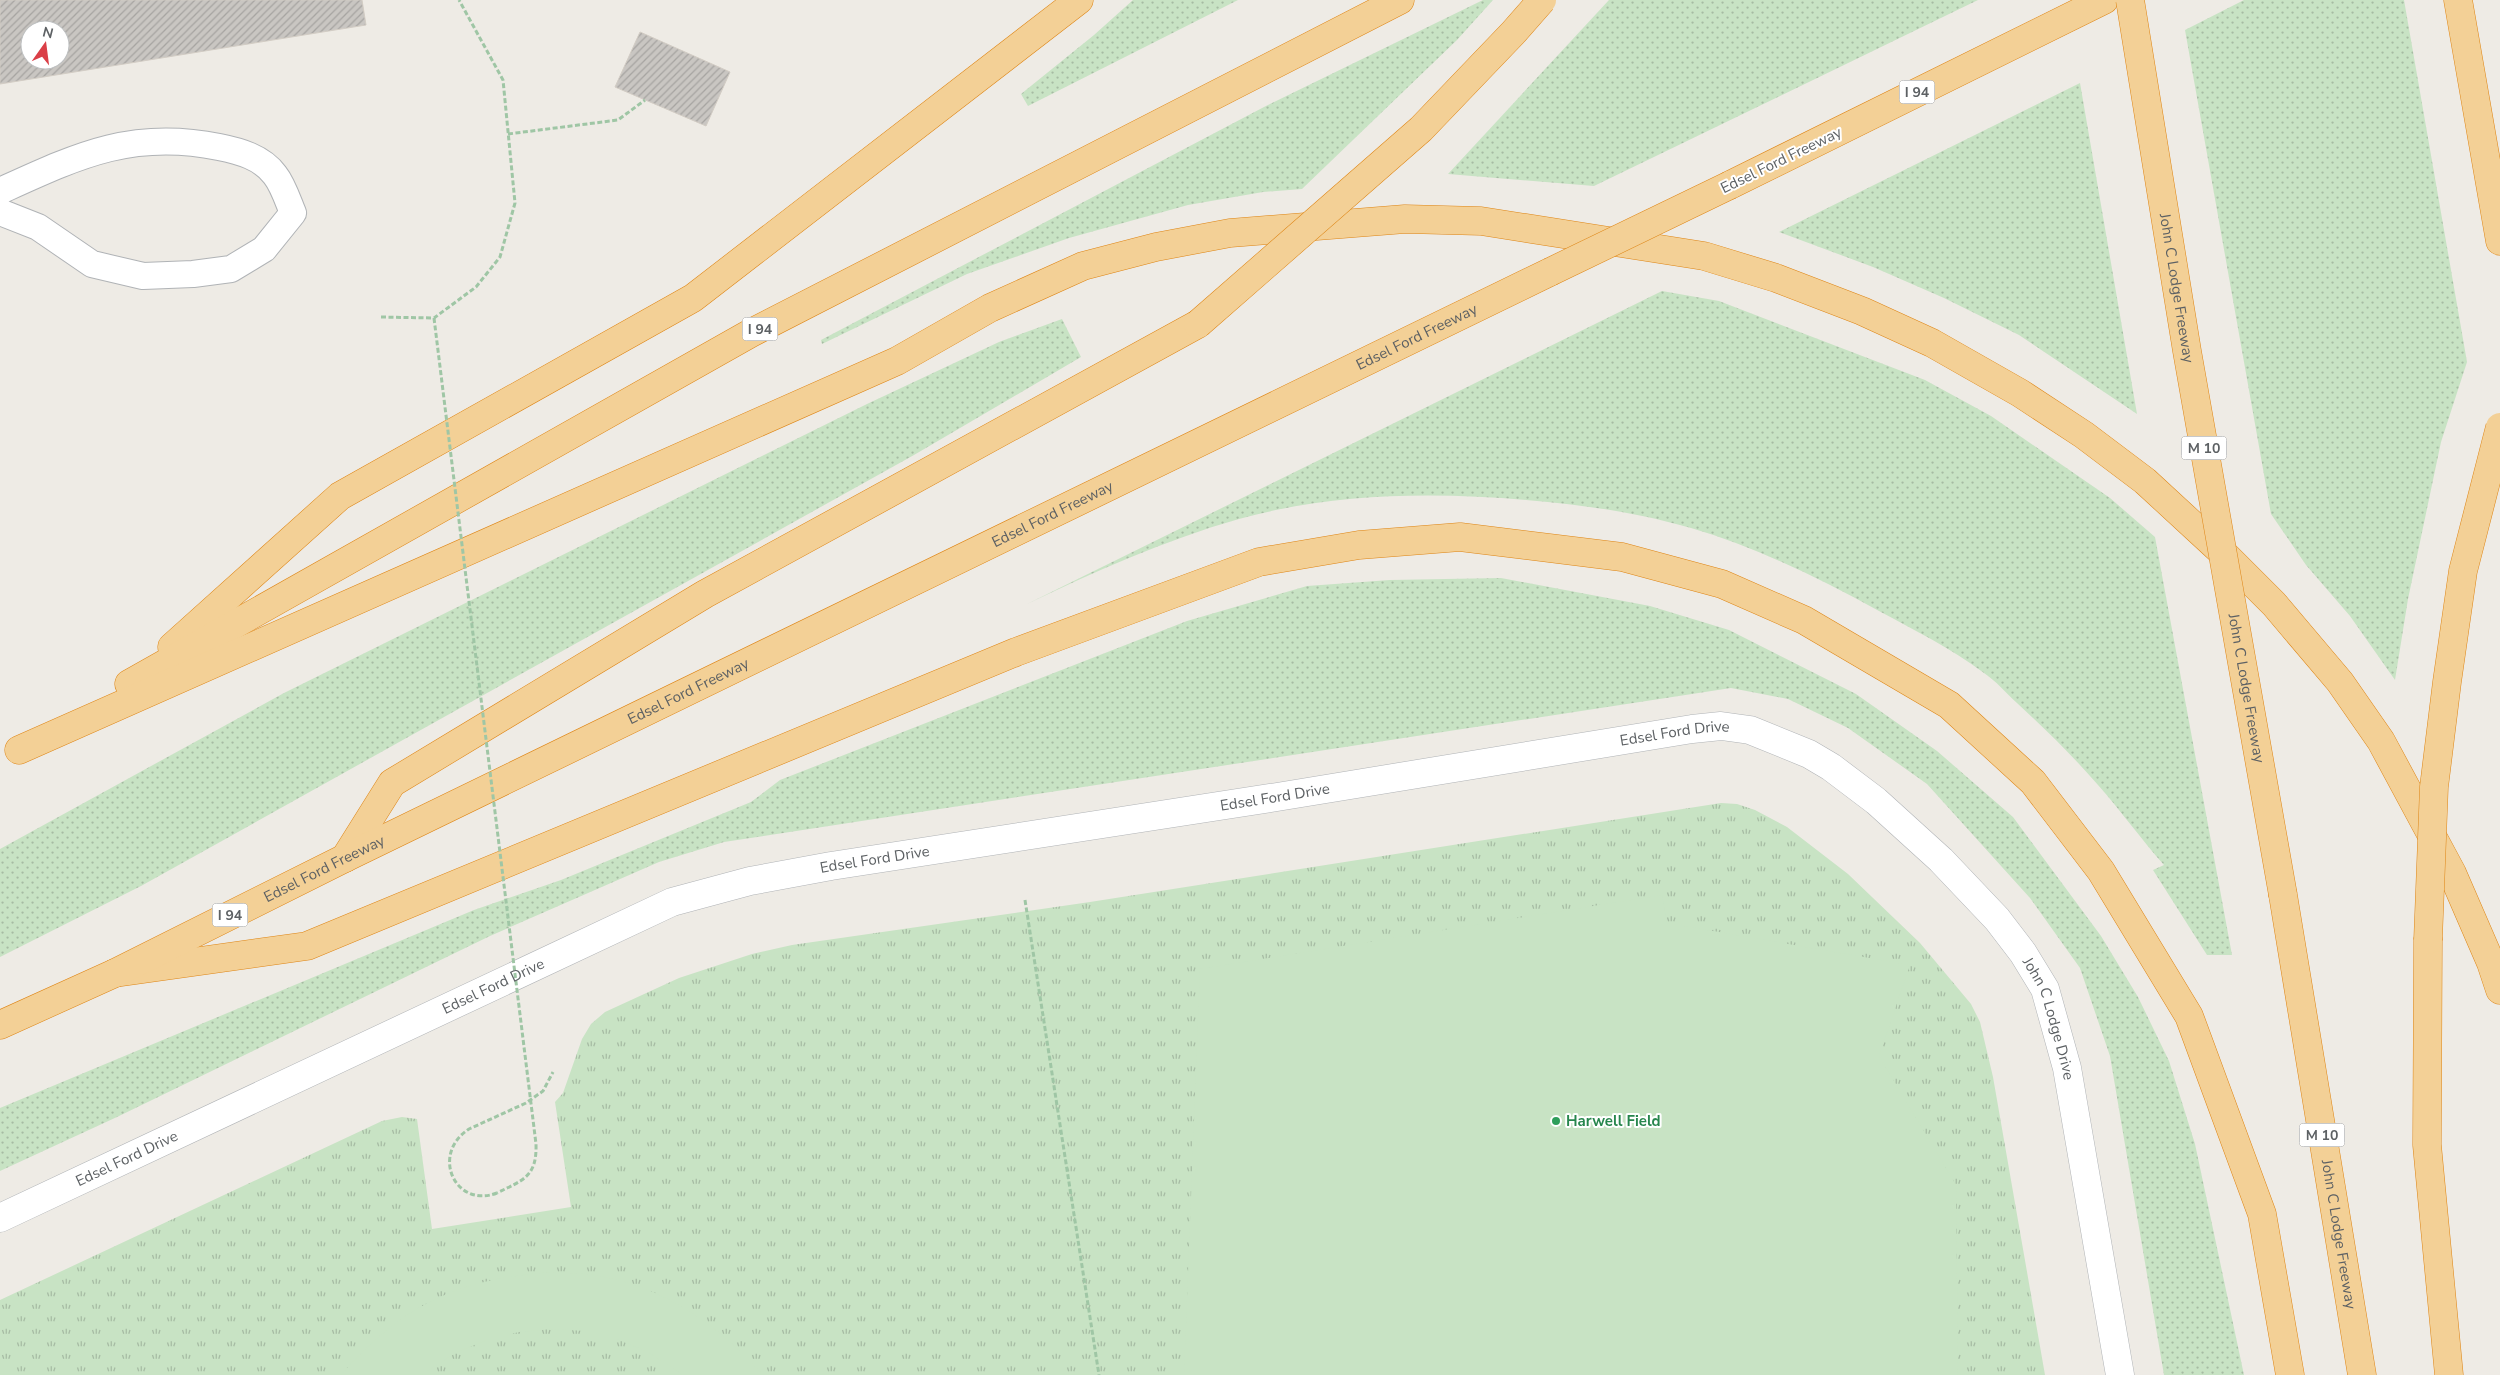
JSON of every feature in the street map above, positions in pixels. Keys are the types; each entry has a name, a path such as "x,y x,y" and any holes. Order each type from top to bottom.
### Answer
{"highway":[{"path":"134,681 340,496 693,298 1079,0"},
{"name":"I 94","path":"10,755 134,681 751,333 1400,0"},
{"path":"345,858 392,783 705,594 1198,324 1421,129 1542,0"},
{"name":"Edsel Ford Freeway","path":"0,1025 115,972 345,858 1730,185 2104,0"},
{"name":"John C Lodge Freeway","path":"2130,0 2187,352 2283,895 2362,1375"},
{"path":"2458,0 2500,241"},
{"path":"10,755 897,361 990,308 1083,266 1156,247 1230,233 1405,219 1481,221 1704,256 1776,278 1862,311 1932,343 2020,393 2084,435 2145,481 2222,552 2274,604 2340,682 2381,741 2447,864 2491,963 2500,990"},
{"path":"2449,1375 2427,1145 2428,940 2434,787 2463,571 2500,427"},
{"path":"115,972 307,946 1016,652 1259,562 1359,545 1460,537 1622,557 1722,584 1804,620 1949,704 2033,782 2101,871 2189,1016 2262,1214 2290,1375"}],"street":[{"name":"Edsel Ford Drive","path":"0,1218 672,902 750,881 1692,729 1721,726 1750,730 1809,754"},
{"name":"John C Lodge Drive","path":"1809,754 1831,767 1876,801 1941,860 1997,919 2045,989 2067,1068 2120,1375"}],"lane":[{"path":"0,191 83,155 140,141 188,140 246,153 275,174 294,212 264,249 231,269 193,274 143,276 92,264 38,226 0,212"}],"path":[{"path":"381,318 434,318 476,287 500,257 515,203 503,80 459,0"},
{"path":"508,134 618,120 645,100"},
{"path":"434,318 536,1144 536,1159 533,1170 525,1179 497,1194 479,1196 469,1193 454,1179 448,1161 454,1144 460,1135 526,1103 543,1091 553,1072"},
{"path":"1025,900 1099,1375"}],"green space":[{"path":"1133,0 1238,0 1028,106 1021,94 1094,35"},
{"path":"1483,0 1493,0 1457,40 1302,189 1263,192 1188,205 1069,238 967,274 822,344 821,340 1264,107"},
{"path":"1609,0 1978,0 1594,186 1448,174"},
{"path":"2244,0 2404,0 2467,362 2441,442 2408,599 2395,680 2350,616 2306,565 2271,514 2185,30"},
{"path":"2080,83 2137,414 2019,335 1944,298 1873,267 1779,232"},
{"path":"1662,291 1719,301 1925,380 1991,416 2110,498 2155,537 2232,955 2207,955 2153,870 2164,865 2079,764 1997,683 1959,655 1833,587 1787,564 1739,544 1691,528 1609,510 1526,500 1454,496 1346,499 1274,510 1211,527 1130,558 1025,605"},
{"path":"1062,319 1081,357 914,455 141,886 0,957 0,849 284,693 867,404 999,342"},
{"path":"1501,578 1650,606 1729,630 1856,694 1937,751 2013,817 2101,936 2138,997 2169,1061 2195,1144 2244,1375 2164,1375 2110,1056 2080,968 2030,898 1927,784 1848,728 1788,699 1731,688 724,842 659,862 490,936 117,1117 0,1171 0,1108 474,910 561,880 751,802 780,780 1187,621 1307,586 1390,580"},
{"path":"1721,803 1737,804 1755,810 1787,827 1848,874 1920,943 1971,1004 1980,1022 1993,1077 2045,1375 0,1375 0,1300 382,1121 402,1117 417,1119 432,1229 571,1207 555,1102 563,1093 582,1039 591,1024 605,1012 679,978 752,954 792,945 1090,902"},
{"name":"Harwell Field","path":"1662,895 1667,923 1910,965 1879,1056 1956,1185 1958,1375 1184,1375 1200,969"},
{"path":"552,1272 589,1274 619,1280 666,1298 708,1324 727,1339 763,1375 683,1375 648,1352 617,1339 585,1331 552,1329 519,1332 487,1340 457,1352 421,1375 341,1375 364,1350 387,1330 410,1313 435,1300 461,1289 489,1281"}],"building":[{"path":"0,0 362,0 366,25 0,84"},
{"path":"640,32 730,72 706,126 615,87"}],"place":[{"name":"Harwell Field","path":"1556,1121"}]}
